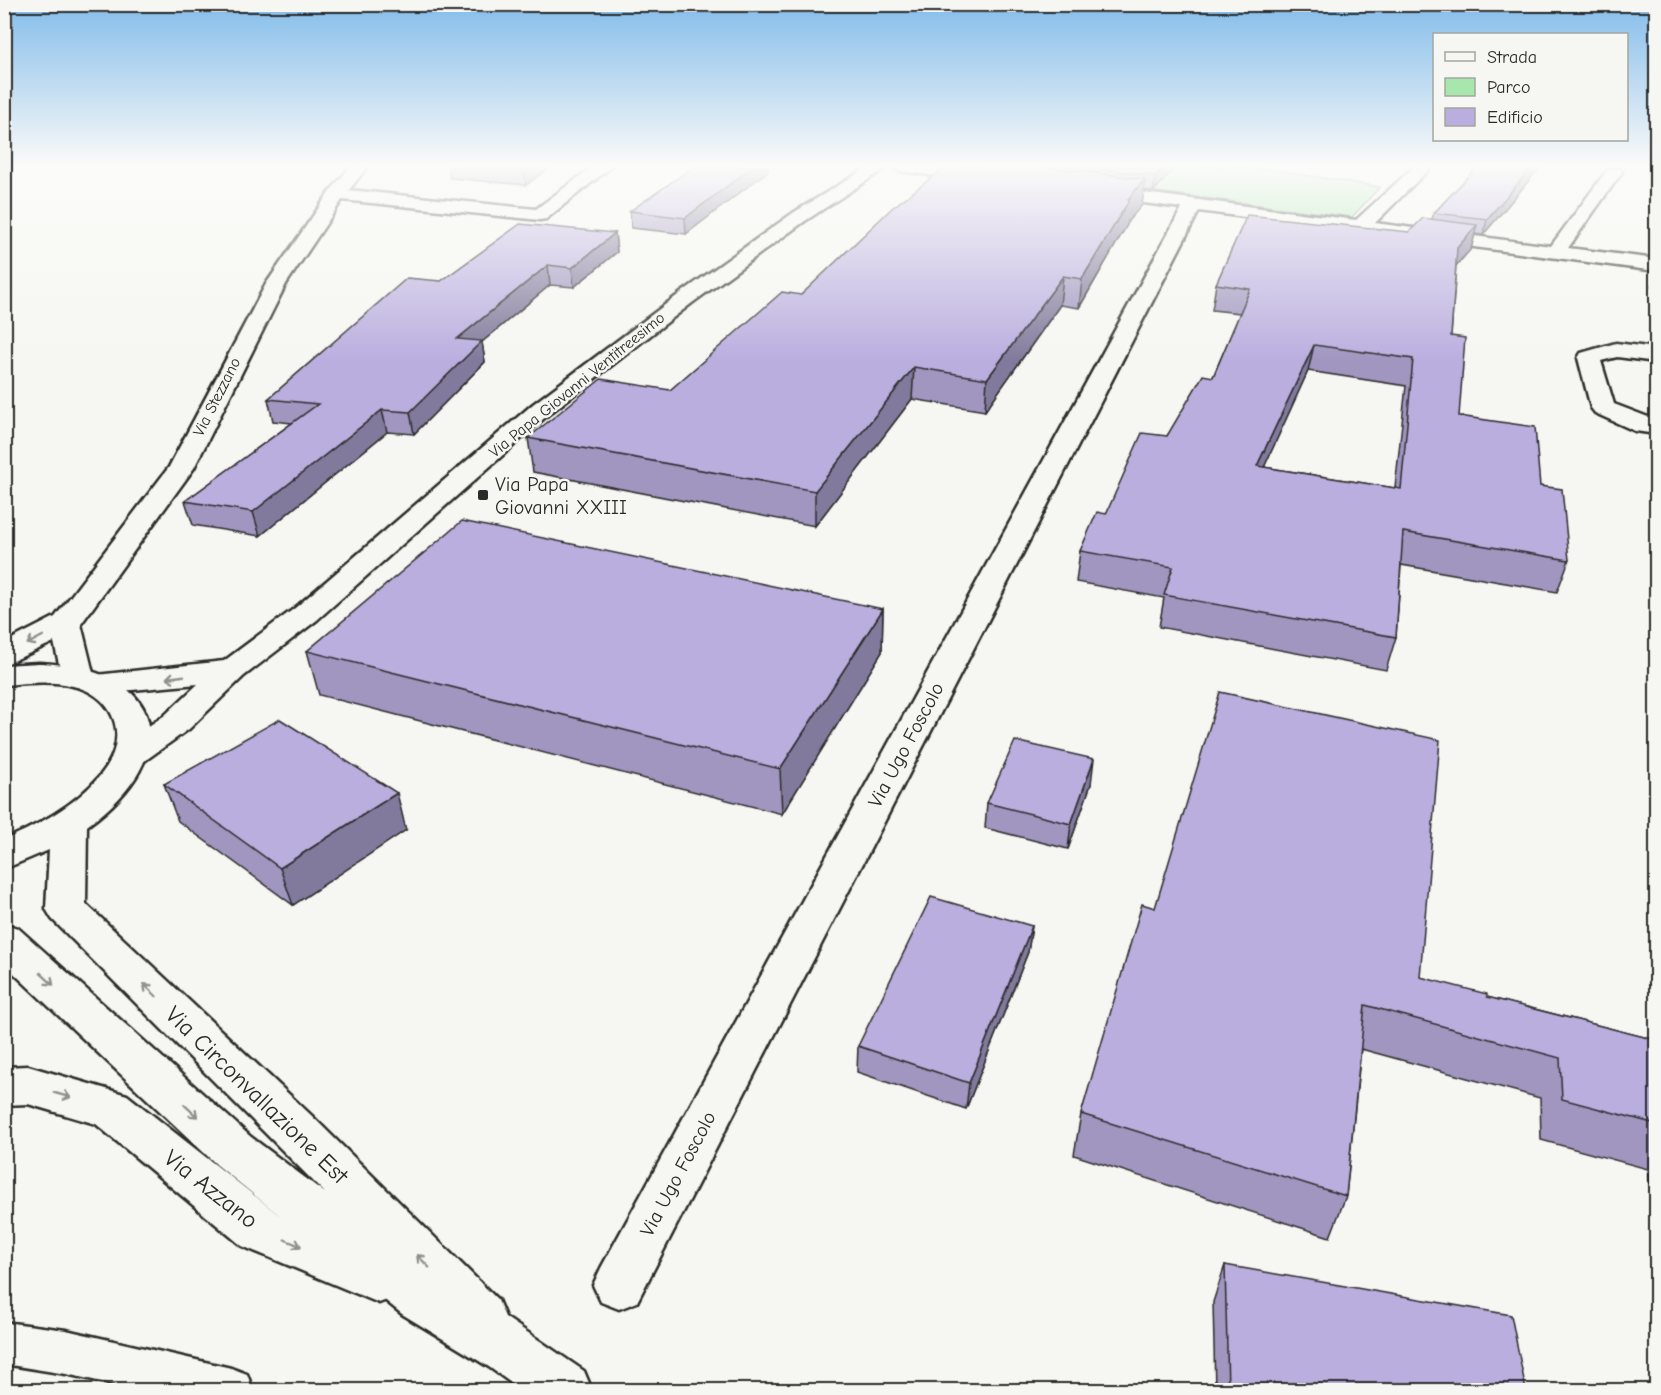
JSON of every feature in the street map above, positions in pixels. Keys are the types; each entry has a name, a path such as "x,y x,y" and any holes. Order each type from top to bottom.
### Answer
{"street":[{"name":"Via Stezzano","path":"4,656 66,624 117,557 181,468 276,284 312,231"},
{"name":"Via Papa Giovanni Ventitreesimo","path":"131,754 177,722 233,669 306,614 541,409 685,299 779,231"},
{"name":"Via Ugo Foscolo","path":"619,1285 1178,231"},
{"path":"1399,231 1656,266"},
{"path":"1556,252 1571,231"},
{"path":"1656,355 1616,350 1588,358 1603,408 1644,426 1656,427"},
{"path":"4,856 69,820 97,798 118,776 131,754 135,724 124,700 88,680 66,624"},
{"name":"Via Papa Giovanni Ventitreesimo","path":"4,675 51,673 88,680 166,679 233,669"},
{"name":"Via Circonvallazione Est","path":"69,820 66,909 295,1130 508,1348"},
{"name":"Via Circonvallazione Est","path":"4,939 234,1151 420,1297 508,1348 565,1390"},
{"name":"Via Azzano","path":"4,1086 28,1085 111,1109 260,1230 420,1297"}],"lane":[{"path":"4,1343 66,1352 231,1390"}],"building":[{"path":"510,231 615,233 572,268 548,265 457,339 482,341 410,412 382,410 253,512 185,501 318,404 268,399 407,278 441,281"},
{"path":"868,231 1111,231 1082,279 1063,276 987,379 914,367 815,491 528,438 601,379 670,390 782,292 801,295"},
{"path":"1240,231 1472,231 1457,248 1451,336 1465,338 1459,416 1535,427 1540,486 1562,489 1569,560 1403,532 1396,637 1164,595 1173,567 1080,551 1097,512 1106,514 1142,433 1167,436 1203,375 1213,377 1250,289 1216,284","holes":["1314,345 1413,359 1401,489 1257,466"]},
{"path":"462,521 883,609 780,769 307,651"},
{"path":"1220,692 1440,740 1420,977 1487,994 1487,997 1656,1040 1656,1124 1562,1099 1560,1058 1365,1005 1346,1196 1081,1114 1142,904 1155,908"},
{"path":"280,719 397,793 280,868 164,784"},
{"path":"1015,741 1094,759 1071,824 987,803"},
{"path":"931,897 1032,926 969,1083 858,1046"},
{"path":"1225,1265 1511,1315 1526,1390 1228,1390"}],"place":[{"name":"Via Papa Giovanni XXIII","path":"483,495"}]}
